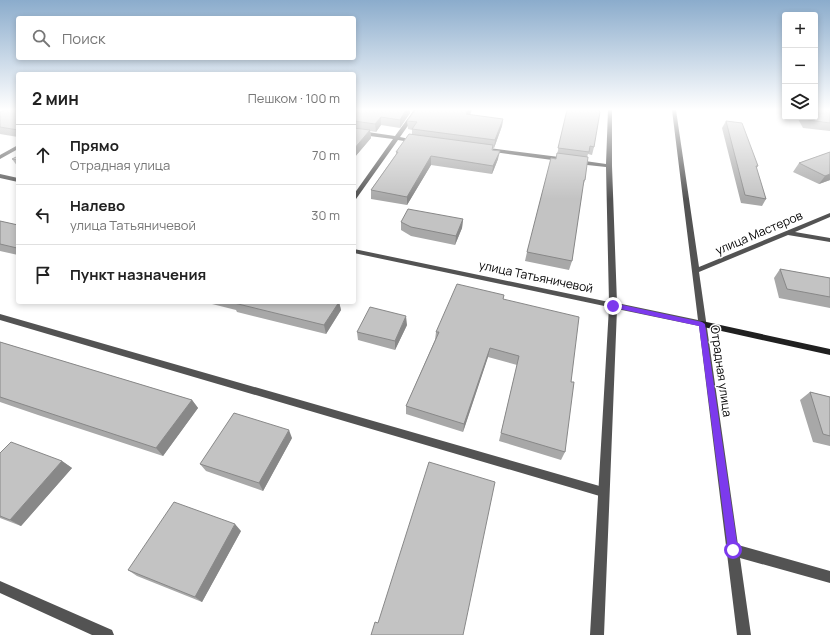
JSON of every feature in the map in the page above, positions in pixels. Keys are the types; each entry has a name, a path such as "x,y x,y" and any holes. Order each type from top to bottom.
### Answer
{"street":[{"path":"356,195 397,140"},
{"path":"411,140 421,141"},
{"path":"597,635 613,306 609,140"},
{"name":"Отрадная улица","path":"678,140 744,635"},
{"path":"0,157 16,148"},
{"path":"484,150 609,166"},
{"path":"0,176 16,180"},
{"name":"улица Мастеров","path":"696,271 830,215"},
{"path":"787,233 830,240"},
{"name":"улица Татьяничевой","path":"356,251 830,352"},
{"path":"0,318 603,492"},
{"path":"733,550 830,577"},
{"path":"0,587 107,635"}],"building":[{"path":"356,140 362,140 356,147"},
{"path":"405,140 452,140 493,145 492,150 500,151 493,166 431,156 407,197 371,190 398,152 396,152"},
{"path":"560,140 595,140 594,147 590,146 589,152 558,148"},
{"path":"731,140 748,140 758,166 756,166 766,199 745,195"},
{"path":"830,152 830,174 825,176 799,163"},
{"path":"557,153 588,157 572,261 527,252 551,158 556,159"},
{"path":"408,209 463,219 456,236 411,227 401,222"},
{"path":"0,221 16,225 16,248 0,244"},
{"path":"780,269 830,278 830,297 787,289"},
{"path":"457,284 504,295 503,299 579,317 571,382 574,382 565,452 501,433 519,356 490,348 464,424 406,406 439,332 436,332"},
{"path":"238,304 338,304 324,325"},
{"path":"370,307 406,316 395,341 357,332"},
{"path":"0,342 192,400 156,448 0,397"},
{"path":"810,392 830,397 830,436 823,434"},
{"path":"234,413 289,430 259,483 200,464"},
{"path":"11,442 62,461 10,520 0,516 0,453"},
{"path":"429,462 495,482 463,635 371,635 375,622 378,623"},
{"path":"174,502 235,524 195,597 128,570"}],"route":[{"path":"613,306 702,324 733,550"}]}
